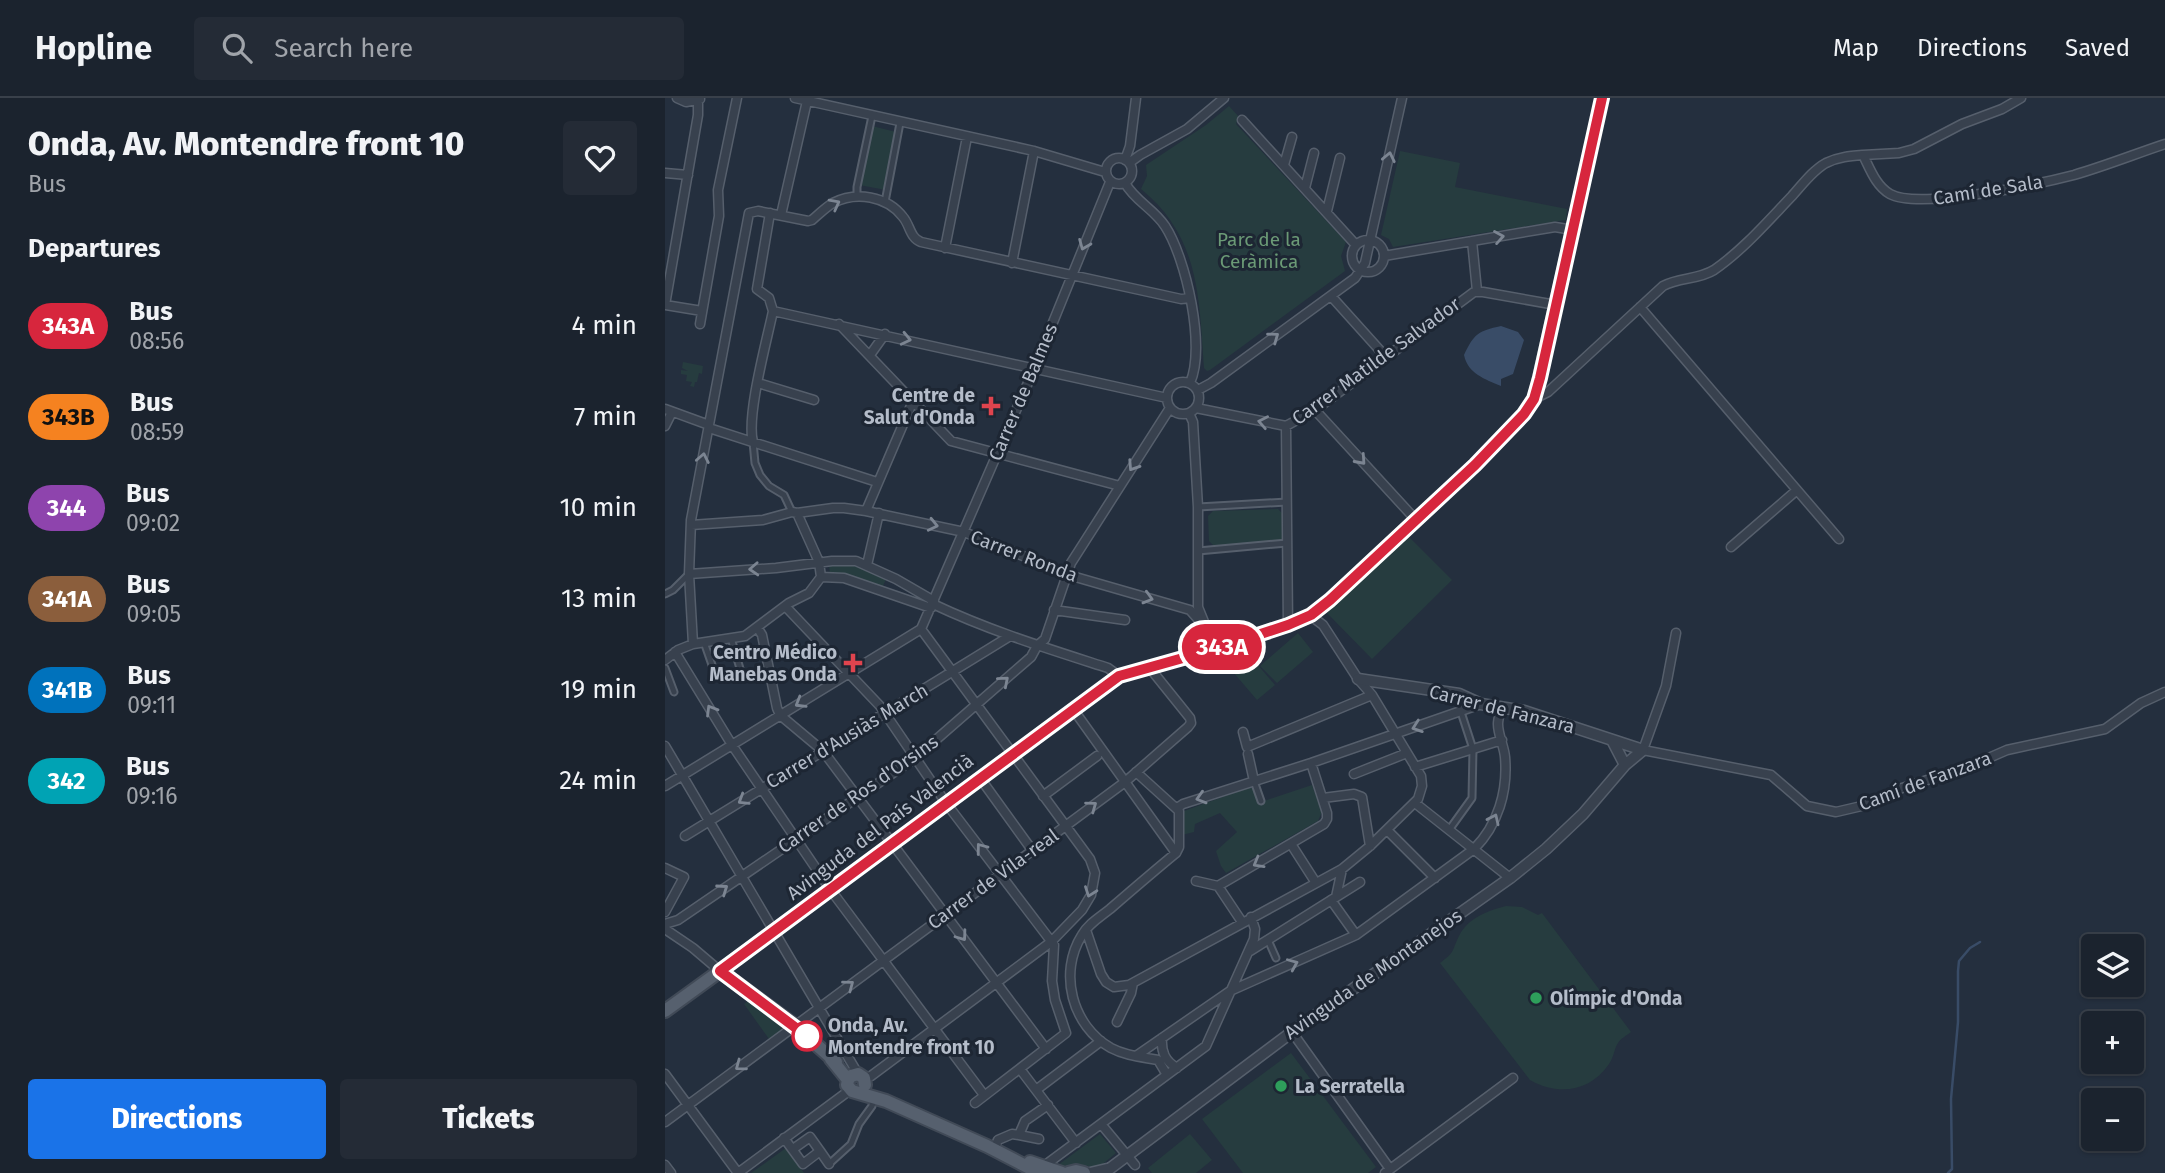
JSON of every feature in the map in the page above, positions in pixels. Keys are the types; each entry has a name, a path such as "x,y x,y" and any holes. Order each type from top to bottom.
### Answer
{"main road":[{"path":"1534,399 1602,98"},
{"name":"Avinguda del País Valencià","path":"665,1011 1119,676 1215,649 1311,615 1475,465 1516,423 1534,399"},
{"path":"720,971 794,1025 856,1082 880,1100 1042,1170 1062,1173"},
{"path":"1068,1173 1084,1173"}],"street":[{"path":"677,98 686,102 699,99 665,305 702,311"},
{"path":"700,324 719,216 718,190 737,98"},
{"path":"795,98 1034,151 1105,172"},
{"path":"1136,98 1127,161 1132,170 1131,178 1117,185 1110,182 1105,172 1108,163 1116,158 1127,161 1188,129 1224,98"},
{"path":"1206,98 1212,109"},
{"path":"1198,390 1331,296 1361,271 1371,240 1402,98"},
{"path":"1534,399 1548,392 1663,286 1671,281 1700,277 1713,271 1773,216 1817,170 1835,160 1914,149 2021,98"},
{"path":"781,215 807,101"},
{"path":"857,197 872,116"},
{"path":"1242,120 1356,245"},
{"path":"885,202 900,122"},
{"path":"945,248 967,137"},
{"path":"1284,164 1292,137"},
{"name":"Camí de Sala","path":"1863,155 1876,181 1885,190 1898,197 1927,200 1994,191 2074,174 2165,144"},
{"path":"1012,262 1034,151"},
{"path":"1305,188 1314,153"},
{"path":"1327,211 1340,158"},
{"path":"665,173 688,175"},
{"name":"Carrer de Balmes","path":"921,629 1034,369 1110,182"},
{"path":"1125,183 1131,193 1164,224 1184,270 1190,298 1195,354 1195,373 1190,383"},
{"path":"693,644 689,573 691,525 750,213 758,211 808,221 834,203 857,197 885,202 903,216 916,240 1071,276 1181,299 1190,298"},
{"path":"665,660 693,644 743,637 785,606 809,593 821,577 819,562 785,495 769,486 755,463 751,429 773,311 769,298 757,289 770,213"},
{"path":"1384,256 1555,227 1573,230"},
{"path":"1371,240 1378,243 1382,249 1382,264 1369,272 1361,271 1354,264 1352,254 1356,245 1371,240"},
{"path":"665,242 675,243"},
{"path":"1472,242 1477,291"},
{"name":"Carrer Matilde Salvador","path":"1193,410 1286,426 1315,410 1477,291 1556,305"},
{"path":"1331,296 1385,356"},
{"path":"1640,307 1839,539"},
{"path":"773,311 1167,398"},
{"path":"839,324 951,441 1120,486"},
{"path":"870,355 885,334"},
{"path":"758,383 814,400"},
{"path":"1193,410 1179,414 1170,408 1167,398 1174,384 1190,383 1198,390 1200,399 1193,410 1198,507 1198,602 1215,649"},
{"path":"866,510 913,401"},
{"name":"Carrer de Ros d'Orsins","path":"665,926 678,920 915,758 1031,657 1045,639 1066,574 1170,408"},
{"path":"1315,410 1416,520"},
{"path":"665,426 668,411 877,482"},
{"path":"1286,426 1288,625"},
{"path":"1731,547 1797,491"},
{"path":"1198,507 1287,502"},
{"name":"Carrer Ronda","path":"691,525 763,520 833,508 866,510 964,532 1066,574 1181,607 1193,612 1205,627"},
{"path":"867,565 879,513"},
{"path":"1198,551 1287,543"},
{"path":"665,594 673,590 689,573 776,568 819,562 844,561 867,565 897,579 933,604 974,623 1108,668 1119,676"},
{"path":"821,577 844,578 933,604"},
{"path":"891,593 897,579"},
{"path":"1181,607 1198,602"},
{"path":"785,606 880,706 946,803 1055,949 1053,991 1066,1033 975,1103"},
{"path":"1054,610 1125,620"},
{"path":"1086,930 1106,982 1114,987 1124,987 1342,869 1415,803 1423,783 1408,753 1323,625 1311,615"},
{"path":"757,627 762,635 780,715 823,751 1046,1049"},
{"path":"665,786 921,629 1093,864 1095,879 1087,903 1051,942 871,1076 856,1082 738,1173 665,1073"},
{"path":"1643,750 1666,686 1675,633"},
{"name":"Carrer d'Ausiàs March","path":"685,836 1010,636"},
{"path":"731,638 741,672"},
{"path":"704,641 712,665"},
{"path":"675,652 732,745 830,889 983,1095"},
{"name":"Carrer de Vila-real","path":"665,1122 1125,782 1188,727 1191,723 1189,718 1149,667"},
{"path":"665,668 674,692"},
{"name":"Carrer de Fanzara","path":"1359,679 1458,694 1481,705 1524,711 1643,750"},
{"name":"Camí de Fanzara","path":"1643,750 1772,775 1807,806 1836,812 1866,806 1899,789 1968,767 2007,750 2105,729 2141,703 2165,692"},
{"path":"1243,732 1247,747 1372,695"},
{"path":"1178,808 1182,804 1481,705"},
{"path":"1136,1056 1230,991 1356,935 1474,849 1487,835 1499,811 1502,798 1505,774 1498,724 1501,708"},
{"path":"1073,709 1176,853"},
{"path":"1449,830 1471,802 1472,749 1461,712"},
{"path":"1415,767 1502,740"},
{"path":"1612,740 1625,765"},
{"path":"1625,765 1626,744"},
{"path":"665,746 820,1007 856,1082"},
{"name":"Avinguda de Montanejos","path":"1090,1173 1105,1171 1292,1032 1510,878 1583,814 1625,765 1643,750"},
{"path":"1355,774 1408,753"},
{"path":"1248,754 1261,801"},
{"path":"1043,796 1097,756"},
{"path":"1219,888 1324,824 1328,817 1311,763"},
{"path":"1136,772 1178,808 1179,847 1176,853 1086,930 1075,950 1070,981 1073,1000 1079,1013 1101,1041 1119,1051 1158,1060"},
{"path":"980,778 1032,850"},
{"path":"1322,798 1354,794 1362,797 1370,846"},
{"path":"1415,803 1510,878"},
{"path":"1387,830 1435,878"},
{"path":"1291,844 1317,883"},
{"path":"665,868 684,877 665,912"},
{"path":"1342,869 1333,899 1356,935"},
{"path":"1196,881 1219,888 1242,922"},
{"path":"1249,952 1360,882"},
{"path":"1042,1170 1206,1046 1249,952 1255,934 1251,917"},
{"path":"665,926 720,971"},
{"path":"1268,940 1276,958"},
{"path":"1117,1022 1133,983"},
{"path":"1292,1032 1387,1171 1513,1079"},
{"path":"1159,1040 1158,1060 1167,1075"},
{"path":"1159,1040 1161,1050 1170,1064 1177,1068"},
{"path":"1036,1090 1101,1041"},
{"path":"1020,1069 1076,1143"},
{"path":"801,1125 829,1164 851,1144 859,1124 880,1100"},
{"path":"1019,1135 1025,1121 1048,1105"},
{"path":"1101,1124 1135,1165"},
{"path":"991,1147 1012,1133 1039,1139"},
{"path":"793,1149 810,1137"},
{"path":"784,1138 803,1164 820,1151"},
{"path":"665,1165 671,1173"}],"green space":[{"name":"Parc de la Ceràmica","path":"1229,106 1239,117 1236,124 1346,242 1341,256 1345,271 1207,371 1204,368 1197,293 1186,248 1175,227 1141,189 1147,176 1146,165 1206,125"},
{"path":"872,126 896,132 886,190 859,185"},
{"path":"1400,151 1460,163 1455,187 1567,209 1566,220 1393,247 1389,239 1381,235"},
{"path":"683,362 703,366 702,374 699,373 694,387 690,386 692,382 686,381 687,375 681,374 681,370 688,371 682,368"},
{"path":"1278,509 1284,515 1285,537 1279,544 1214,546 1209,541 1208,516 1213,511"},
{"path":"1407,535 1452,580 1372,659 1327,613"},
{"path":"855,563 887,577 882,588 830,575 829,564"},
{"path":"1298,633 1313,652 1277,683 1260,666"},
{"path":"1245,650 1275,685 1257,700 1227,665"},
{"path":"1312,785 1322,812 1318,821 1226,873 1216,851 1237,832 1220,813 1195,824 1194,832 1182,835 1184,811 1253,786 1259,805"},
{"name":"Olímpic d'Onda","path":"1506,906 1522,907 1538,915 1542,913 1631,1032 1619,1042 1611,1061 1601,1073 1583,1086 1551,1088 1530,1080 1440,963 1451,953 1467,924 1485,913"},
{"path":"748,1001 784,1026 784,1029 769,1039 744,1004"},
{"name":"La Serratella","path":"1291,1053 1376,1167 1368,1173 1243,1173 1202,1119"},
{"path":"1100,1134 1116,1153 1098,1168 1077,1164 1061,1168 1058,1165"},
{"path":"1190,1134 1212,1160 1196,1173 1152,1173 1148,1168"},
{"path":"786,1148 804,1173 751,1173"}],"water":[{"path":"1501,326 1518,332 1524,340 1513,374 1501,379 1501,386 1473,371 1464,355 1478,334"}],"waterway":[{"path":"1948,1173 1952,1169 1951,1099 1958,1022 1959,961 1970,948 1980,942"}],"bus line":[{"name":"343A","path":"808,1037 720,971 1119,676 1215,649 1311,615 1475,465 1524,414 1534,399 1540,378 1602,98"}],"place":[{"name":"Centre de Salut d'Onda","path":"991,406"},
{"name":"Centro Médico Manebas Onda","path":"853,663"},
{"name":"Olímpic d'Onda","path":"1536,998"},
{"name":"Onda, Av. Montendre front 10","path":"807,1036"},
{"name":"La Serratella","path":"1281,1086"}]}
